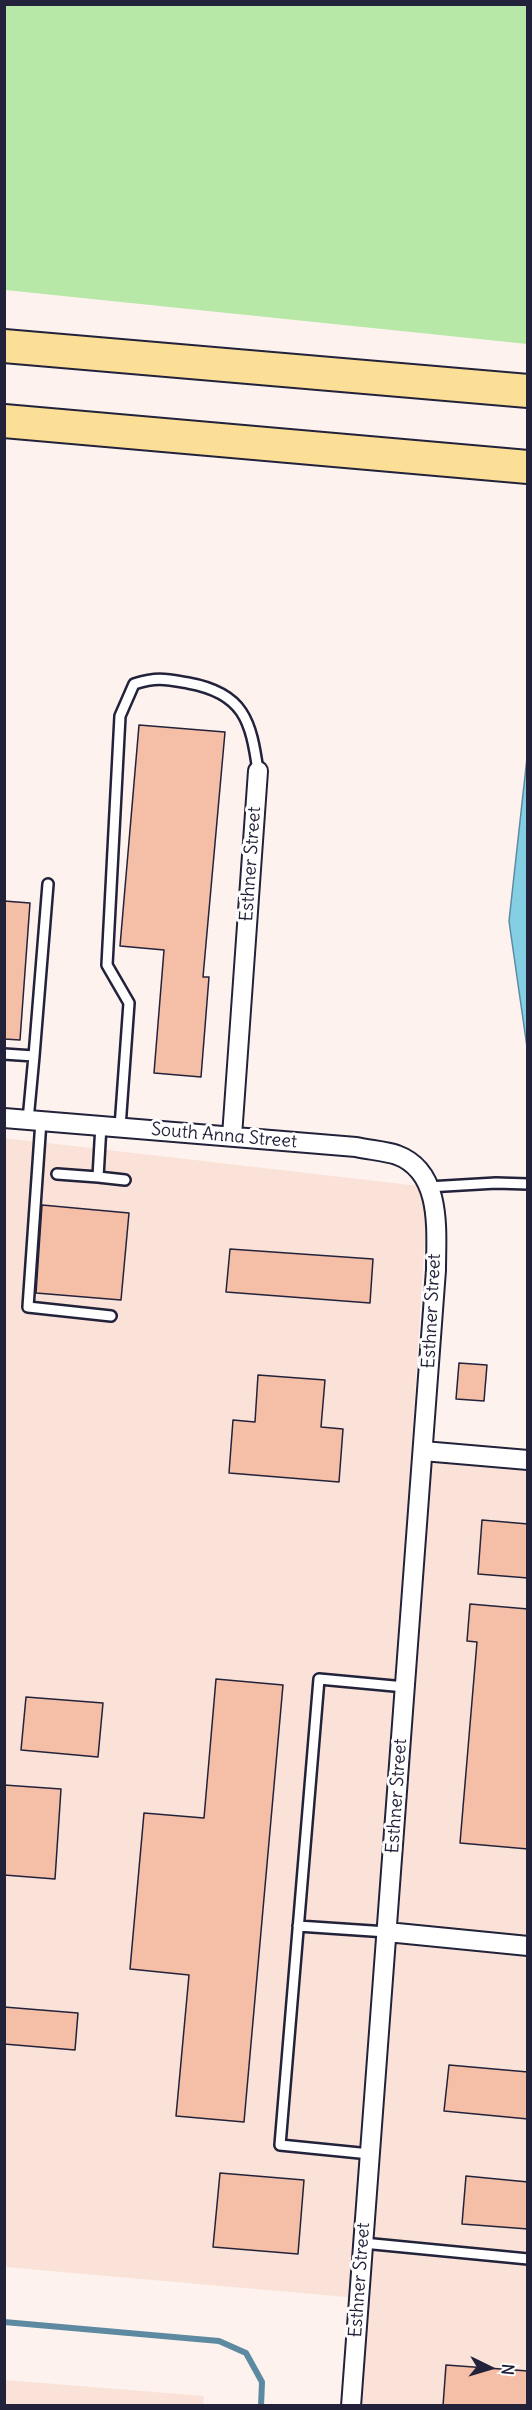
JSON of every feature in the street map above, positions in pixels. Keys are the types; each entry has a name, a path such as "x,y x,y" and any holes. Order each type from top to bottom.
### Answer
{"highway":[{"path":"4,346 528,391"},
{"path":"4,421 528,467"}],"street":[{"name":"Esthner Street","path":"232,1136 258,771"},
{"name":"South Anna Street","path":"4,1118 356,1147 399,1155 420,1171 428,1187"},
{"name":"Esthner Street","path":"351,2406 436,1270 436,1214 428,1187"},
{"path":"423,1451 528,1460"},
{"path":"387,1932 528,1946"}],"lane":[{"path":"120,1127 129,1003 107,965 120,716 134,684 155,678 206,686 233,699 253,732 258,771"},
{"path":"48,884 34,1056 35,1121 28,1307 111,1316"},
{"path":"4,1054 34,1056"},
{"path":"98,1178 101,1125"},
{"path":"57,1174 126,1180"},
{"path":"428,1187 496,1183 528,1184"},
{"path":"370,2154 280,2145 319,1680 405,1687"},
{"path":"298,1926 387,1932"},
{"path":"363,2243 528,2259"}],"shaded area":[{"path":"4,1138 428,1187 364,2208 423,1451 527,1460 527,2405 350,2405 358,2298 5,2267"},
{"path":"5,2380 204,2396 203,2405 5,2405"}],"green space":[{"path":"5,4 527,5 527,344 5,290"}],"water":[{"path":"527,758 527,1047 509,921"}],"building":[{"path":"139,725 225,732 203,977 209,977 201,1077 154,1073 164,950 120,946"},
{"path":"4,901 30,903 20,1040 4,1039"},
{"path":"42,1205 129,1213 121,1300 36,1293"},
{"path":"230,1249 373,1259 370,1303 226,1292"},
{"path":"459,1363 487,1365 484,1401 456,1399"},
{"path":"258,1375 325,1380 321,1427 343,1429 339,1482 229,1473 233,1420 255,1422"},
{"path":"482,1520 528,1524 528,1578 478,1574"},
{"path":"470,1604 528,1609 528,1849 460,1843 477,1642 467,1641"},
{"path":"216,1679 283,1685 244,2122 176,2116 189,1975 130,1969 144,1813 204,1818"},
{"path":"26,1697 103,1703 98,1757 21,1750"},
{"path":"4,1785 61,1789 55,1879 4,1875"},
{"path":"4,2007 78,2013 75,2050 4,2044"},
{"path":"449,2065 528,2072 528,2119 444,2111"},
{"path":"220,2173 304,2180 298,2254 213,2247"},
{"path":"466,2176 528,2182 528,2229 462,2224"},
{"path":"446,2365 528,2371 528,2406 443,2406"}],"waterway":[{"path":"4,2322 219,2341 246,2353 262,2382 261,2406"}]}
